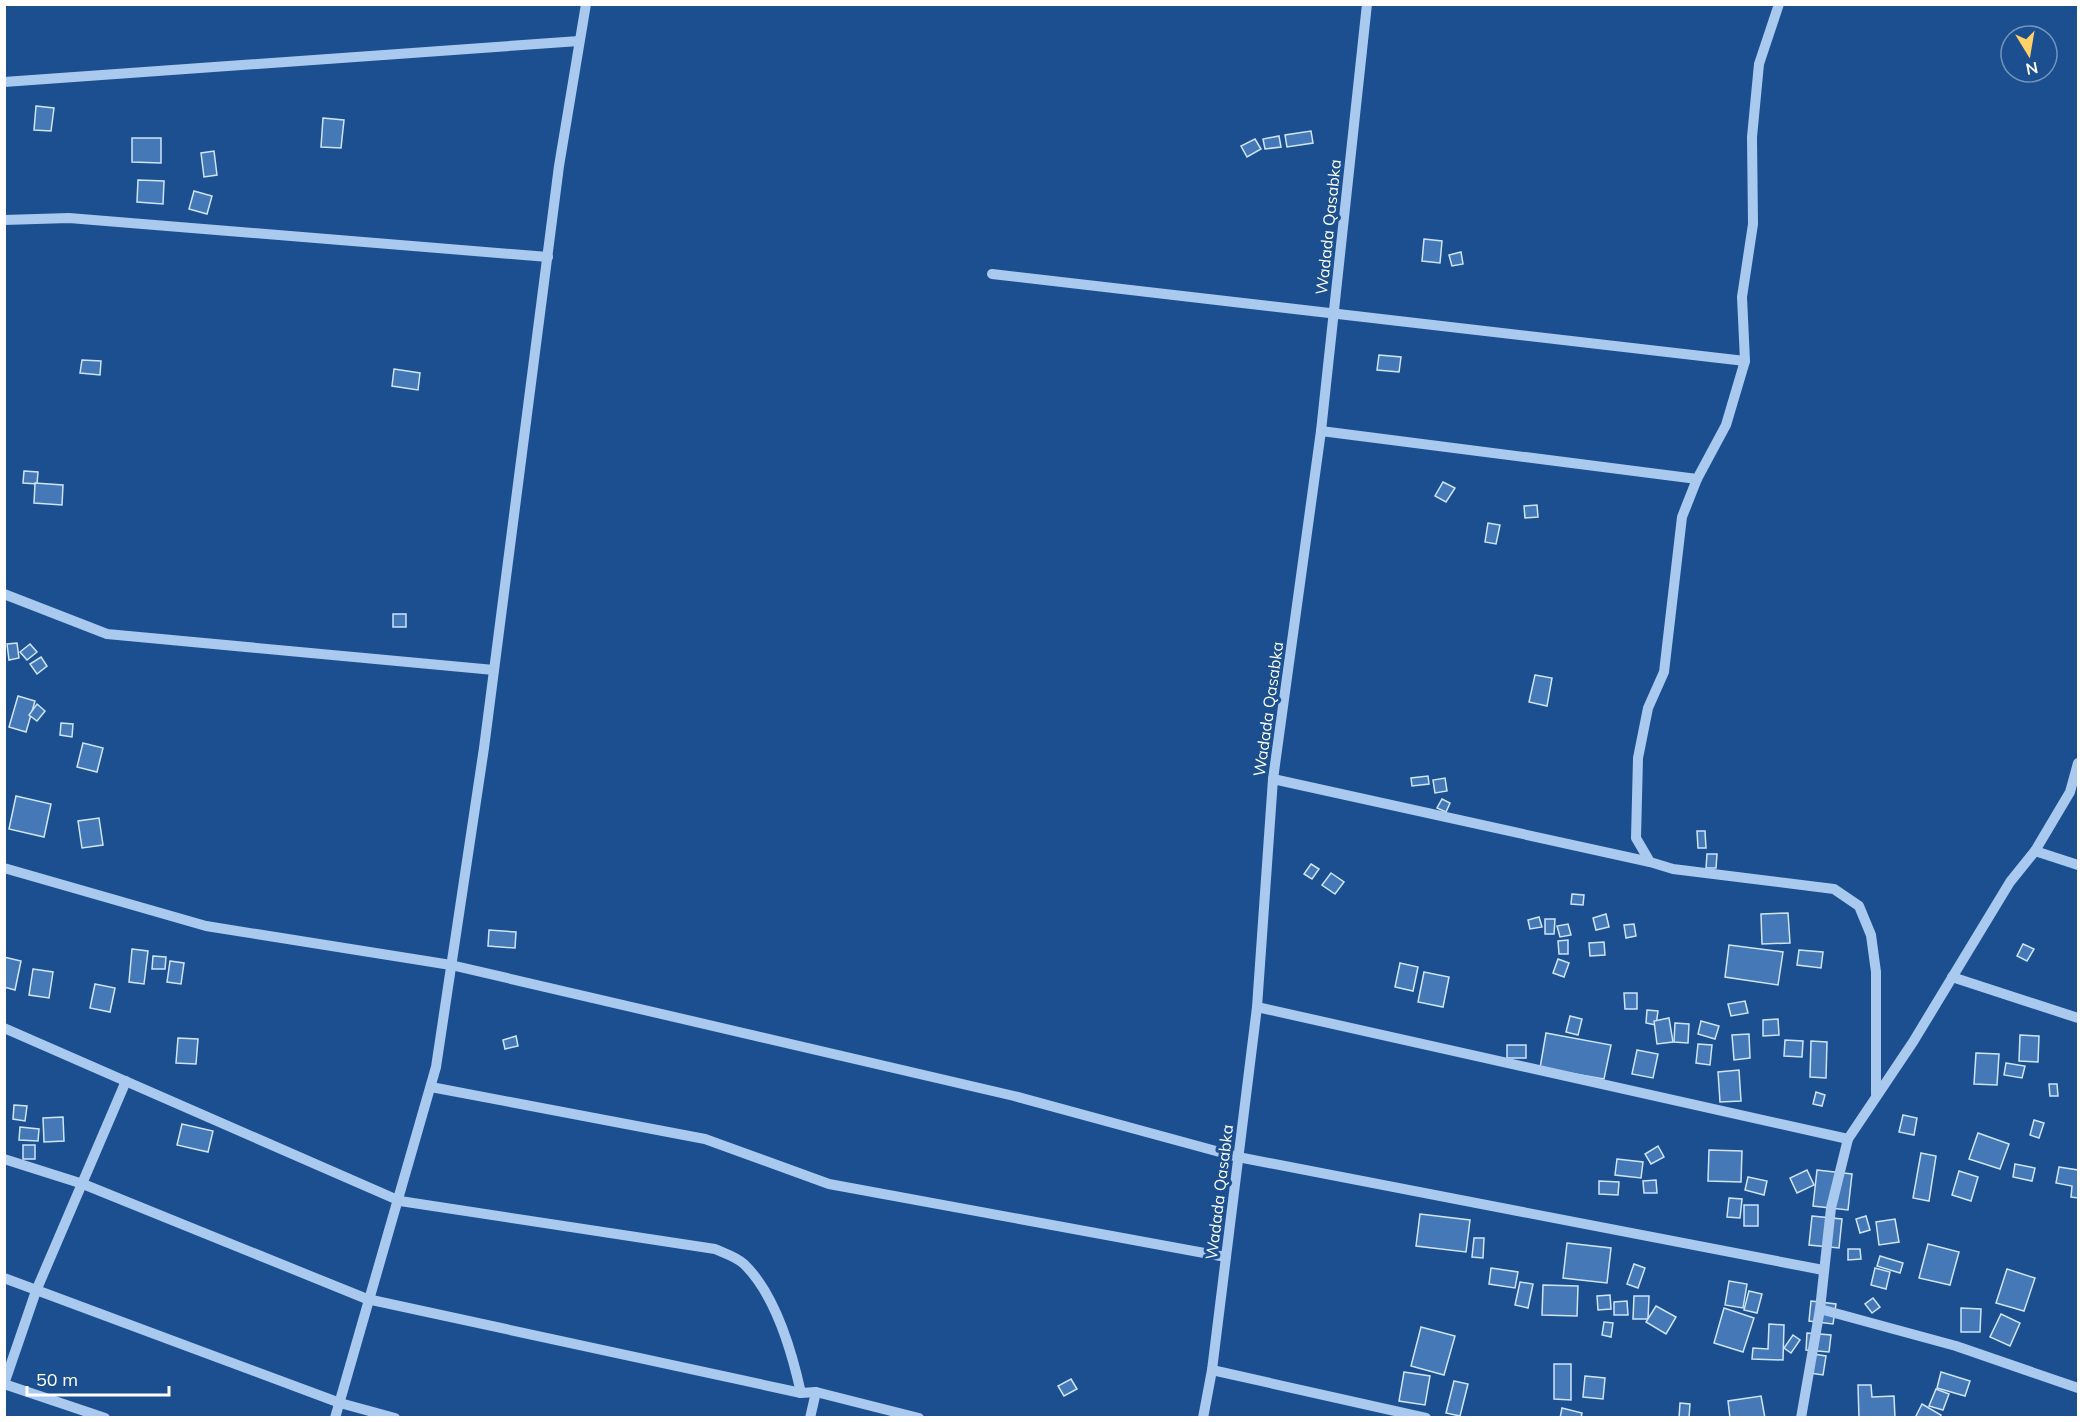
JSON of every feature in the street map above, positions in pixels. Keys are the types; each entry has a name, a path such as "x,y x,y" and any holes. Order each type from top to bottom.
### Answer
{"street":[{"path":"335,1418 368,1299 400,1201 431,1087 494,670 559,166 586,4"},
{"name":"Wadada Qasabka","path":"1203,1418 1212,1370 1257,1007 1273,779 1321,431 1368,4"},
{"path":"1650,862 1636,838 1638,758 1648,708 1664,672 1682,517 1697,479 1726,425 1745,361 1742,297 1753,224 1752,137 1759,64 1779,4"},
{"path":"4,82 579,41"},
{"path":"4,220 69,218 548,257"},
{"path":"992,274 1745,361"},
{"path":"1321,431 1697,479"},
{"path":"4,594 107,634 494,670"},
{"path":"1801,1418 1820,1309 1831,1208 1848,1139 1913,1042 2010,882 2035,851 2070,792 2079,763"},
{"path":"1273,779 1674,869 1834,889 1859,906 1871,935 1876,972 1876,1094"},
{"path":"2035,851 2079,865"},
{"path":"4,868 206,926 451,965 1014,1096 1238,1157 1823,1270"},
{"path":"1952,977 2079,1018"},
{"path":"1257,1007 1848,1139"},
{"path":"4,1028 400,1201 715,1249 743,1263 759,1284 778,1319 801,1393"},
{"path":"105,1418 4,1384 36,1291 126,1081"},
{"path":"431,1087 705,1139 829,1185 1226,1257"},
{"path":"4,1159 83,1184 368,1299 801,1393 816,1392 919,1418"},
{"path":"4,1278 340,1403 395,1418"},
{"path":"1820,1309 1956,1346 2079,1388"},
{"path":"1212,1370 1426,1418"},
{"path":"810,1418 816,1392"}],"building":[{"path":"36,106 54,108 51,131 34,130"},
{"path":"323,118 344,120 341,148 321,147"},
{"path":"1311,131 1313,143 1287,147 1285,135"},
{"path":"1279,136 1281,147 1265,149 1263,139"},
{"path":"132,138 161,138 161,163 132,162"},
{"path":"1255,139 1261,149 1247,157 1241,146"},
{"path":"214,151 217,175 204,177 201,153"},
{"path":"138,180 164,181 163,204 137,202"},
{"path":"194,191 212,196 207,214 189,209"},
{"path":"1424,239 1442,241 1440,263 1422,261"},
{"path":"1461,252 1463,264 1452,266 1449,255"},
{"path":"1379,355 1401,357 1399,372 1377,370"},
{"path":"82,360 101,361 100,375 80,373"},
{"path":"394,369 420,373 418,390 392,386"},
{"path":"24,471 38,472 37,484 23,483"},
{"path":"1443,482 1455,488 1446,502 1435,496"},
{"path":"35,483 63,485 62,505 34,503"},
{"path":"1537,505 1538,517 1525,518 1524,506"},
{"path":"1488,523 1500,525 1496,544 1485,542"},
{"path":"393,614 406,614 406,627 393,627"},
{"path":"17,643 19,658 9,660 7,644"},
{"path":"30,644 37,652 27,660 20,652"},
{"path":"41,657 47,666 37,674 30,664"},
{"path":"1535,675 1552,678 1547,706 1529,702"},
{"path":"18,696 35,701 26,732 9,727"},
{"path":"37,704 45,711 37,721 29,715"},
{"path":"61,723 73,724 72,737 60,735"},
{"path":"83,743 103,748 97,772 77,767"},
{"path":"1428,776 1429,784 1412,786 1411,778"},
{"path":"1445,778 1447,791 1435,793 1433,780"},
{"path":"16,796 51,804 44,837 9,829"},
{"path":"1442,799 1450,803 1446,812 1437,808"},
{"path":"99,818 103,845 82,848 78,821"},
{"path":"1697,831 1705,831 1706,848 1698,848"},
{"path":"1707,854 1717,854 1716,868 1706,868"},
{"path":"1311,864 1319,869 1312,879 1304,874"},
{"path":"1331,873 1344,882 1335,894 1322,885"},
{"path":"1572,894 1584,895 1583,905 1571,904"},
{"path":"1788,913 1790,943 1762,944 1761,914"},
{"path":"1606,914 1609,927 1596,930 1593,918"},
{"path":"1539,917 1542,927 1530,929 1528,920"},
{"path":"1545,919 1555,919 1554,934 1545,934"},
{"path":"1568,924 1571,935 1560,937 1557,926"},
{"path":"1634,924 1636,936 1626,938 1624,925"},
{"path":"489,930 516,932 515,948 488,946"},
{"path":"1568,940 1568,954 1559,954 1558,941"},
{"path":"1604,942 1605,955 1590,956 1589,943"},
{"path":"2023,944 2034,949 2027,961 2017,956"},
{"path":"1729,945 1783,952 1778,985 1725,977"},
{"path":"132,949 148,951 144,984 129,982"},
{"path":"1799,950 1823,952 1821,968 1797,965"},
{"path":"153,956 166,957 165,969 152,969"},
{"path":"4,957 21,961 15,990 4,987"},
{"path":"1558,959 1569,963 1564,977 1553,973"},
{"path":"170,961 184,963 181,984 167,982"},
{"path":"1400,963 1418,967 1413,991 1395,987"},
{"path":"33,969 53,972 49,998 29,995"},
{"path":"1424,972 1449,977 1443,1007 1418,1002"},
{"path":"95,984 115,988 110,1012 90,1008"},
{"path":"1624,993 1637,993 1637,1009 1625,1009"},
{"path":"1745,1001 1748,1013 1731,1016 1728,1004"},
{"path":"1647,1010 1658,1011 1656,1025 1646,1023"},
{"path":"1570,1016 1582,1019 1578,1035 1566,1032"},
{"path":"1669,1018 1673,1042 1657,1044 1654,1021"},
{"path":"1778,1019 1779,1035 1763,1036 1763,1020"},
{"path":"1701,1021 1719,1026 1715,1039 1698,1034"},
{"path":"1675,1023 1689,1024 1688,1043 1674,1042"},
{"path":"1546,1033 1611,1045 1604,1079 1540,1068"},
{"path":"1749,1034 1750,1058 1734,1060 1732,1035"},
{"path":"2020,1035 2039,1036 2038,1062 2019,1061"},
{"path":"516,1036 518,1046 505,1049 503,1040"},
{"path":"178,1038 198,1039 196,1064 176,1063"},
{"path":"1785,1040 1803,1041 1802,1057 1784,1056"},
{"path":"1811,1041 1827,1042 1826,1078 1810,1077"},
{"path":"1698,1044 1712,1045 1710,1065 1696,1063"},
{"path":"1507,1045 1526,1045 1526,1058 1507,1058"},
{"path":"1637,1050 1658,1054 1653,1078 1632,1074"},
{"path":"1976,1053 1999,1054 1997,1085 1974,1084"},
{"path":"2006,1063 2025,1066 2022,1078 2004,1075"},
{"path":"1739,1070 1741,1101 1720,1102 1718,1072"},
{"path":"2049,1084 2057,1084 2058,1096 2050,1096"},
{"path":"1816,1092 1825,1095 1822,1106 1813,1104"},
{"path":"14,1105 27,1106 25,1121 13,1119"},
{"path":"1903,1115 1917,1118 1914,1135 1899,1132"},
{"path":"63,1117 64,1141 44,1142 43,1118"},
{"path":"2034,1120 2044,1123 2039,1138 2030,1135"},
{"path":"182,1124 213,1131 208,1152 177,1145"},
{"path":"20,1127 39,1129 38,1141 19,1140"},
{"path":"1978,1133 2009,1144 2000,1169 1969,1159"},
{"path":"23,1145 35,1145 35,1159 23,1159"},
{"path":"1658,1146 1664,1157 1651,1164 1645,1154"},
{"path":"1709,1150 1742,1151 1741,1182 1708,1181"},
{"path":"1921,1153 1936,1156 1929,1201 1913,1198"},
{"path":"1617,1159 1643,1162 1641,1178 1615,1175"},
{"path":"2015,1164 2035,1168 2032,1181 2013,1177"},
{"path":"2059,1167 2078,1170 2078,1198 2071,1197 2072,1186 2056,1183"},
{"path":"1807,1170 1814,1185 1797,1193 1790,1178"},
{"path":"1817,1170 1852,1174 1848,1210 1813,1206"},
{"path":"1959,1171 1978,1177 1971,1201 1952,1195"},
{"path":"1748,1177 1767,1181 1764,1195 1745,1190"},
{"path":"1656,1180 1657,1193 1644,1193 1643,1181"},
{"path":"1599,1181 1619,1182 1618,1195 1599,1194"},
{"path":"1729,1198 1742,1199 1740,1218 1727,1217"},
{"path":"1744,1205 1758,1205 1758,1226 1744,1226"},
{"path":"1420,1214 1470,1220 1466,1252 1416,1246"},
{"path":"1812,1216 1842,1219 1839,1248 1809,1245"},
{"path":"1866,1216 1870,1230 1860,1233 1856,1219"},
{"path":"1895,1219 1899,1242 1879,1245 1876,1222"},
{"path":"1474,1238 1484,1238 1483,1258 1472,1257"},
{"path":"1567,1243 1611,1248 1607,1283 1563,1278"},
{"path":"1928,1244 1959,1252 1950,1285 1919,1278"},
{"path":"1848,1249 1860,1249 1861,1259 1848,1260"},
{"path":"1880,1256 1903,1263 1900,1273 1877,1266"},
{"path":"1634,1264 1645,1268 1638,1288 1627,1284"},
{"path":"1491,1268 1518,1272 1515,1288 1489,1284"},
{"path":"1875,1268 1890,1272 1886,1289 1871,1285"},
{"path":"2007,1269 2035,1278 2024,1311 1996,1303"},
{"path":"1729,1281 1747,1284 1743,1308 1725,1305"},
{"path":"1520,1282 1533,1284 1528,1308 1515,1305"},
{"path":"1543,1285 1578,1286 1577,1316 1542,1315"},
{"path":"1749,1291 1762,1294 1757,1313 1744,1310"},
{"path":"1610,1295 1611,1309 1598,1310 1597,1296"},
{"path":"1634,1296 1649,1296 1648,1319 1633,1319"},
{"path":"1873,1298 1880,1307 1872,1313 1865,1304"},
{"path":"1627,1301 1628,1315 1614,1315 1614,1302"},
{"path":"1811,1301 1836,1304 1833,1324 1809,1321"},
{"path":"1656,1306 1676,1317 1666,1334 1646,1322"},
{"path":"1724,1308 1754,1318 1743,1352 1714,1343"},
{"path":"1961,1308 1981,1309 1980,1332 1961,1332"},
{"path":"2001,1314 2020,1323 2010,1346 1990,1337"},
{"path":"1604,1322 1613,1323 1611,1337 1602,1335"},
{"path":"1769,1324 1784,1325 1783,1360 1752,1359 1753,1348 1768,1349"},
{"path":"1421,1327 1455,1336 1444,1375 1411,1366"},
{"path":"1807,1333 1831,1335 1829,1352 1806,1350"},
{"path":"1793,1335 1800,1340 1791,1353 1784,1348"},
{"path":"1813,1354 1826,1356 1823,1375 1810,1373"},
{"path":"1554,1364 1571,1364 1571,1400 1554,1399"},
{"path":"1404,1372 1430,1376 1425,1405 1399,1401"},
{"path":"1941,1372 1970,1381 1965,1396 1937,1388"},
{"path":"1585,1376 1605,1378 1603,1399 1583,1397"},
{"path":"1071,1379 1077,1389 1064,1396 1058,1386"},
{"path":"1454,1381 1468,1384 1460,1416 1446,1413"},
{"path":"1858,1385 1871,1385 1872,1397 1894,1396 1895,1418 1859,1418"},
{"path":"1936,1389 1949,1394 1943,1410 1929,1406"},
{"path":"1761,1396 1765,1418 1730,1418 1728,1401"},
{"path":"1680,1403 1690,1404 1689,1418 1679,1418"},
{"path":"1922,1404 1941,1415 1940,1418 1915,1418"},
{"path":"1562,1408 1582,1413 1581,1418 1560,1418"}]}
